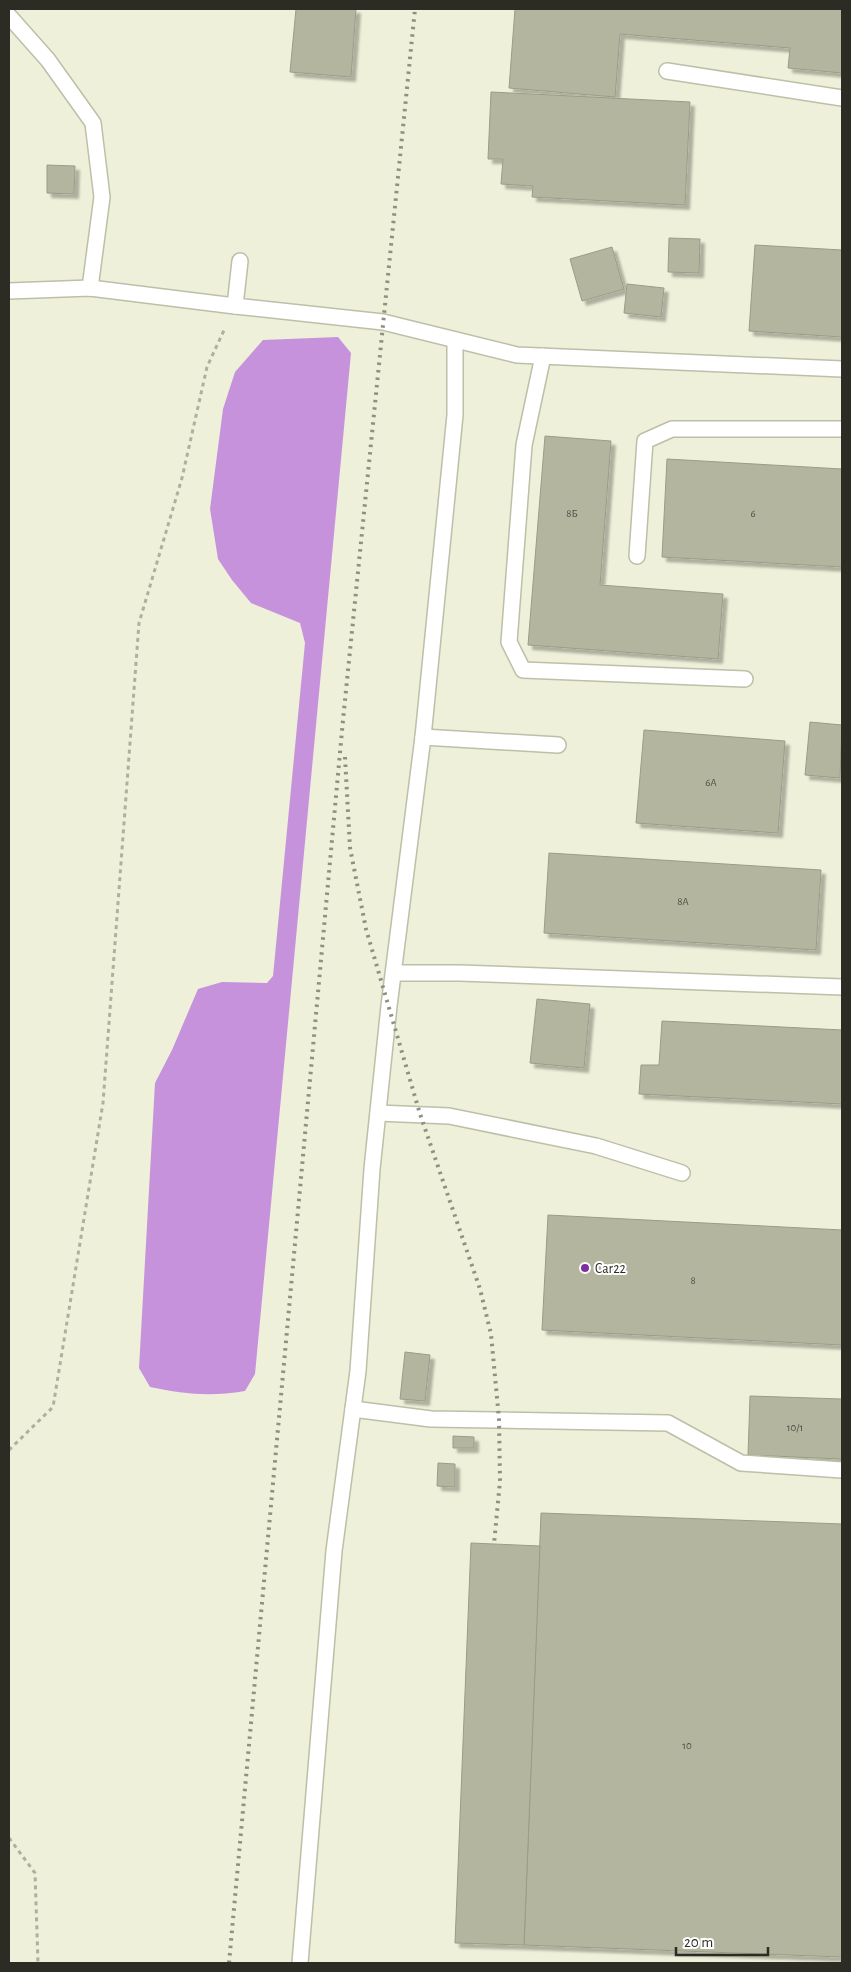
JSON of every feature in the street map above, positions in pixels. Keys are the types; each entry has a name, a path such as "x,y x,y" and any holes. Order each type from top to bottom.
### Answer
{"lane":[{"path":"9,16 48,60 93,123 102,197 90,288"},
{"path":"667,71 842,98"},
{"path":"235,306 240,261"},
{"path":"9,291 90,288 383,322 517,355 842,369"},
{"path":"300,1963 334,1551 358,1371 378,1113 423,737 455,415 455,340"},
{"path":"543,356 524,444 509,642 523,670 745,679"},
{"path":"637,556 645,441 672,429 842,429"},
{"path":"423,737 558,745"},
{"path":"394,973 842,987"},
{"path":"378,1113 449,1116 596,1146 682,1173"},
{"path":"353,1408 431,1419 668,1424 741,1463 842,1470"}],"path":[{"path":"9,1450 53,1407 103,1103 139,623 182,478 207,367 235,306"},
{"path":"9,1838 35,1873 38,1963"}],"shaded area":[{"path":"338,337 351,353 255,1374 245,1391 232,1393 197,1394 150,1387 139,1368 155,1083 172,1050 198,989 222,982 267,983 273,976 305,643 300,623 251,603 218,559 210,509 223,409 235,372 263,340"}],"building":[{"path":"296,9 356,9 351,77 290,72"},
{"path":"515,9 842,9 842,73 788,68 790,48 620,34 615,97 509,88"},
{"path":"491,92 690,102 685,205 532,197 533,186 501,184 503,159 488,159"},
{"path":"47,165 75,166 74,194 47,193"},
{"path":"669,238 700,239 699,273 668,272"},
{"path":"755,245 842,250 842,337 749,331"},
{"path":"612,247 624,289 582,301 570,259"},
{"path":"627,284 664,288 661,317 624,313"},
{"path":"545,436 611,441 600,585 723,594 718,659 528,645"},
{"path":"667,459 842,469 842,567 662,557"},
{"path":"810,722 842,725 840,778 805,775"},
{"path":"644,730 785,741 778,833 636,823"},
{"path":"549,853 821,870 816,950 544,933"},
{"path":"537,999 590,1004 584,1068 530,1063"},
{"path":"662,1021 842,1030 842,1104 639,1094 641,1065 659,1065"},
{"path":"548,1215 842,1230 842,1345 542,1330"},
{"path":"405,1352 430,1355 425,1401 400,1399"},
{"path":"750,1396 842,1399 842,1459 748,1455"},
{"path":"453,1436 474,1437 474,1448 453,1448"},
{"path":"438,1463 455,1464 455,1487 437,1486"},
{"path":"541,1513 842,1524 842,1957 524,1945"},
{"path":"471,1543 540,1546 524,1945 455,1943"}],"railway":[{"path":"229,1963 343,720 415,9"},
{"path":"345,757 350,848 366,929 420,1114 480,1289 491,1334 499,1419 500,1481 494,1544"}],"place":[{"name":"Car22","path":"585,1268"}]}
